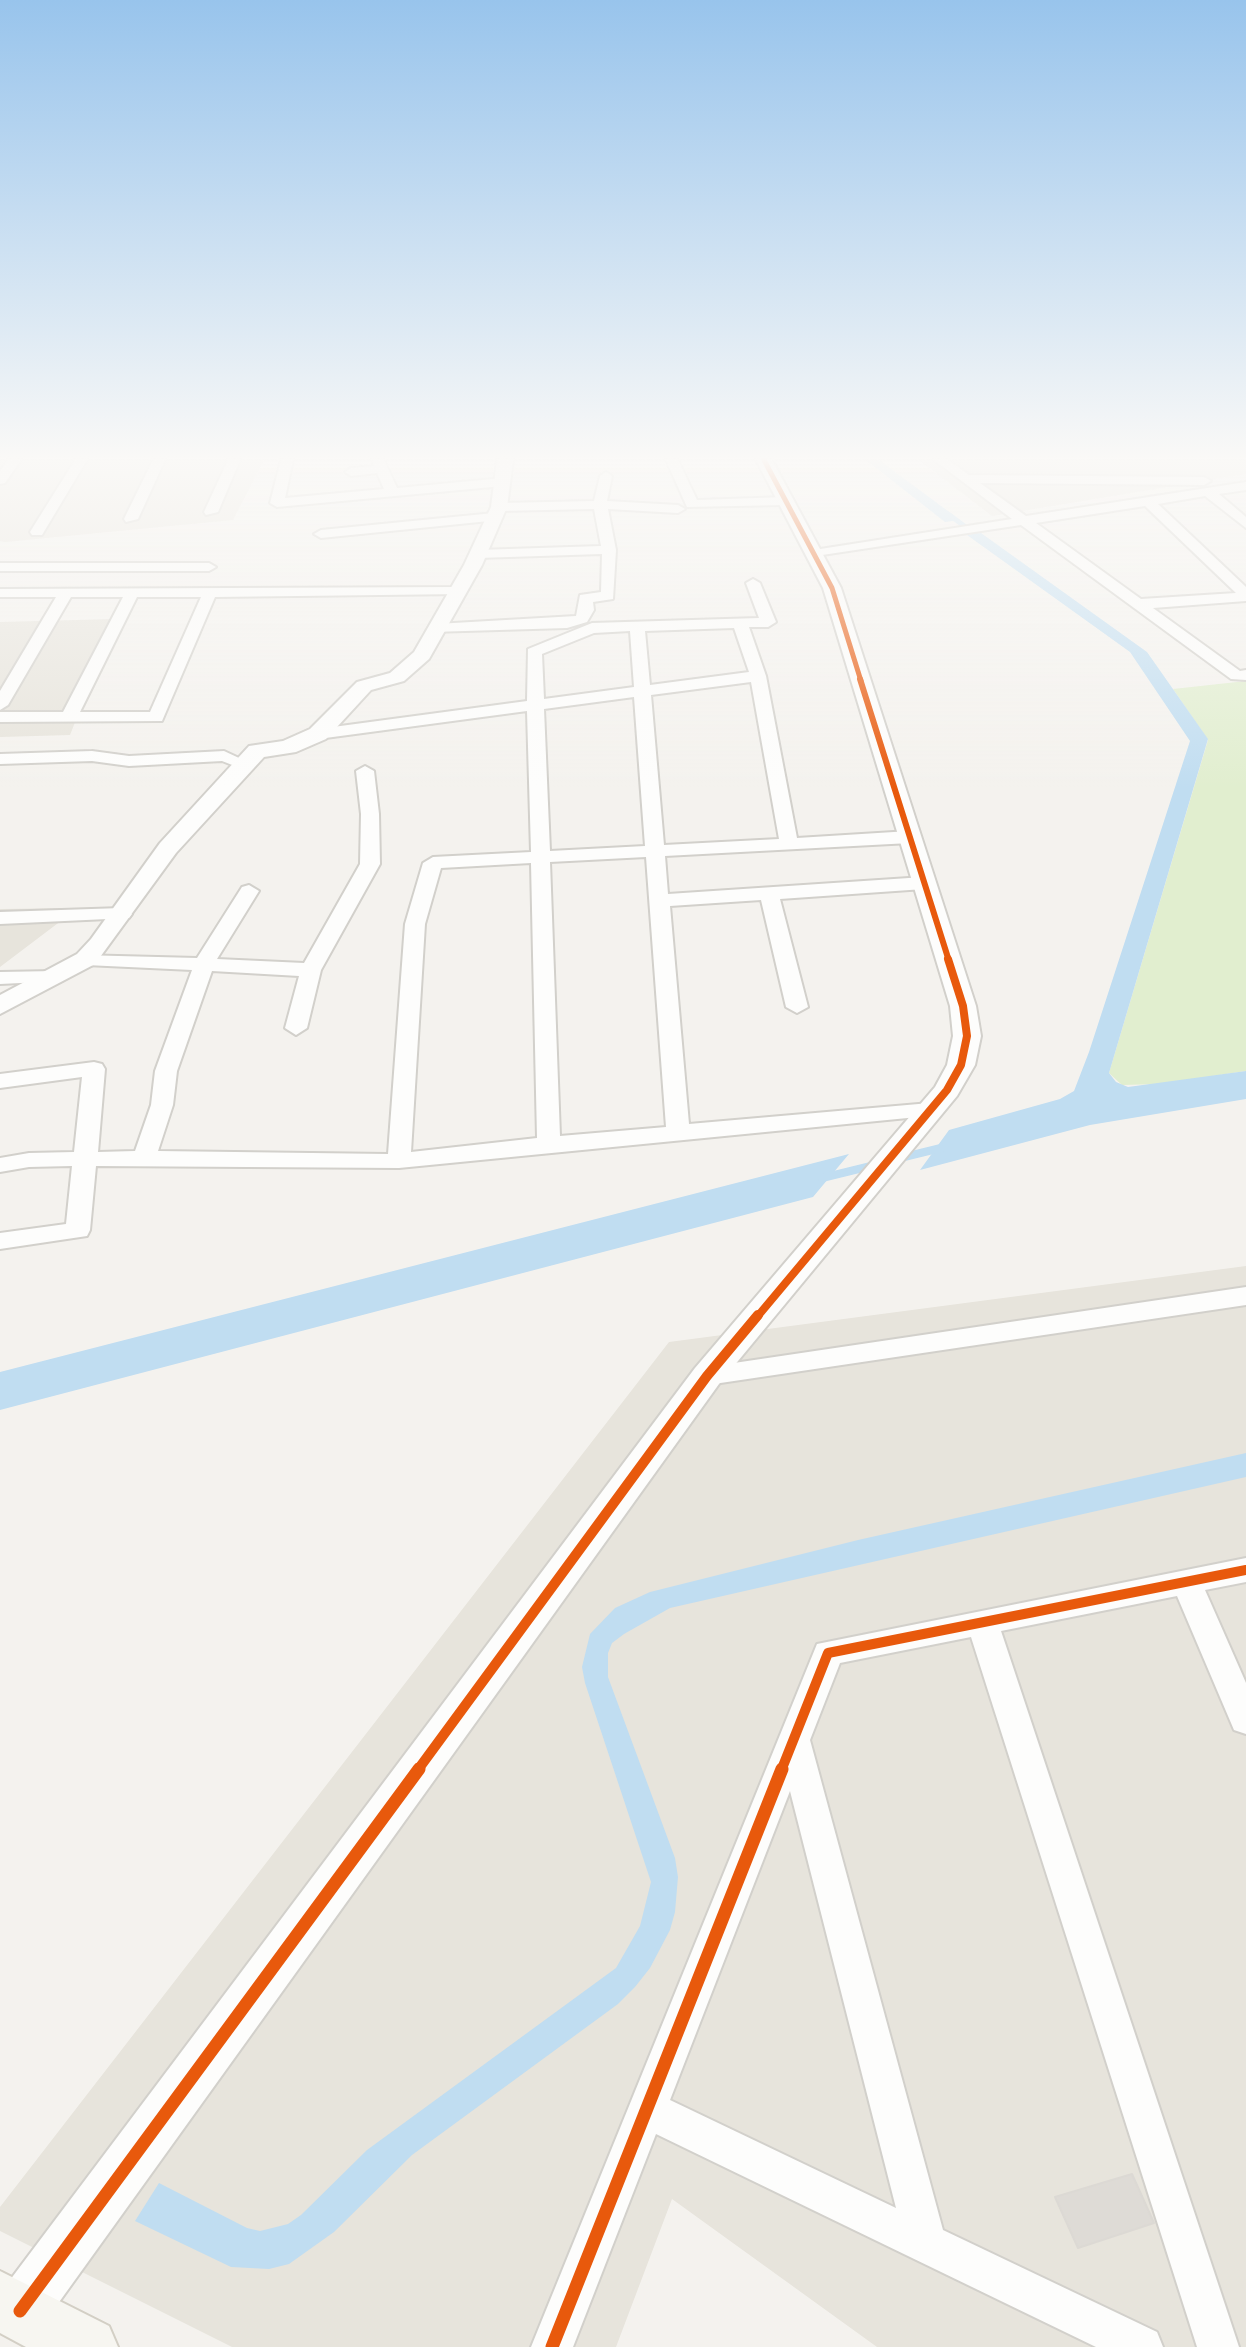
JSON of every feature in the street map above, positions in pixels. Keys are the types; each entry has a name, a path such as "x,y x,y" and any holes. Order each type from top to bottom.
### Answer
{"main road":[{"path":"10,2306 88,2347"}],"street":[{"path":"318,734 364,686 397,677 422,655 470,570"},
{"path":"436,629 567,623 582,619 586,610 585,598 608,596 609,570"},
{"path":"10,2306 707,1376 947,1090 961,1065 967,1021 832,588 822,570"},
{"path":"1091,570 1237,676 1246,675"},
{"path":"1218,570 1246,596"},
{"path":"549,1144 534,652 592,628 768,622 753,583"},
{"path":"0,593 458,591"},
{"path":"0,717 156,717 210,592"},
{"path":"0,705 66,593"},
{"path":"69,717 132,593"},
{"path":"1138,604 1246,596"},
{"path":"740,623 758,676 789,844"},
{"path":"637,627 678,1133"},
{"path":"0,1006 86,959 168,848 257,751 288,747 318,734 758,676"},
{"path":"0,759 92,756 129,761 224,756 245,765"},
{"path":"296,1028 311,970 370,864 370,814 365,771"},
{"path":"399,1161 415,924 433,863 910,837"},
{"path":"659,901 924,883"},
{"path":"144,1158 162,1105 166,1071 205,962 249,891"},
{"path":"769,893 797,1007"},
{"path":"0,918 122,914"},
{"path":"86,959 205,962 311,970"},
{"path":"0,978 55,977"},
{"path":"0,1081 94,1069 78,1230 0,1241"},
{"path":"0,1165 29,1160 144,1158 399,1161 549,1144 930,1110"},
{"path":"707,1376 1246,1296"},
{"path":"552,2347 828,1653 1246,1570"},
{"path":"1186,1582 1246,1720"},
{"path":"982,1622 1218,2347"},
{"path":"793,1739 926,2244"},
{"path":"646,2109 1142,2347"}],"shaded area":[{"path":"116,619 70,735 0,737 0,622"},
{"path":"78,908 0,967 0,909"},
{"path":"1246,1266 1246,2347 877,2347 672,2199 616,2347 232,2347 0,2231 0,2207 669,1342"}],"green space":[{"path":"1246,681 1246,1071 1159,1084 1122,1085 1109,1073 1208,740 1173,689"}],"water":[{"path":"1015,570 1032,570 1147,652 1208,739 1109,1073 1116,1082 1128,1087 1246,1071 1246,1099 1090,1125 920,1170 949,1130 1060,1099 1074,1091 1190,741 1130,652"},
{"path":"849,1154 813,1197 0,1410 0,1372"},
{"path":"1246,1453 1246,1477 670,1608 624,1634 612,1643 608,1653 608,1677 675,1858 678,1877 670,1930 650,1968 635,1987 618,2004 412,2155 334,2232 289,2264 269,2269 231,2267 135,2221 159,2183 247,2228 260,2231 288,2224 367,2150 616,1968 640,1926 651,1882 582,1667 590,1634 615,1608 650,1592 858,1540"}],"building":[{"path":"1132,2174 1154,2223 1078,2248 1055,2197"}],"waterway":[{"path":"900,1158 945,1147"},
{"path":"822,1178 875,1165"}],"cycle path":[{"path":"20,2311 707,1376 947,1090 961,1065 967,1036 963,1006 832,588 822,570"},
{"path":"552,2347 828,1653 1246,1570"}]}
